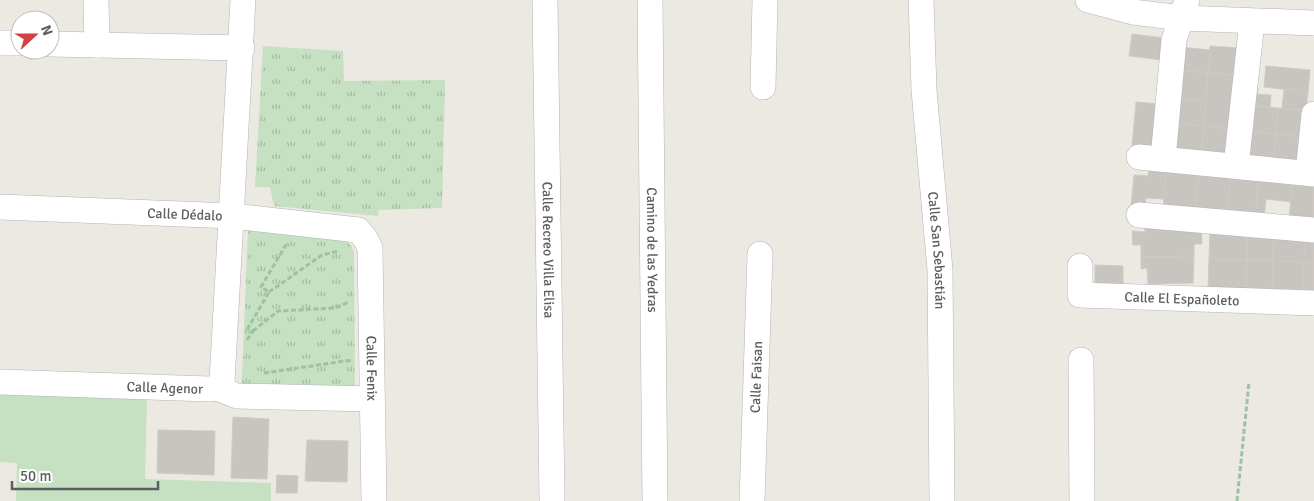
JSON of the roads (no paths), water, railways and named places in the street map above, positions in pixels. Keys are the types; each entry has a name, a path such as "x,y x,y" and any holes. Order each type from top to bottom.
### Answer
{"street":[{"path":"96,0 97,45"},
{"name":"Calle Agenor","path":"227,392 222,382 233,216 243,0"},
{"name":"Calle Recreo Villa Elisa","path":"546,0 552,501"},
{"name":"Camino de las Yedras","path":"650,0 655,501"},
{"path":"763,88 764,0"},
{"name":"Calle San Sebastián","path":"922,0 924,90 940,270 942,501"},
{"path":"1088,0 1133,12 1185,9 1252,22 1314,23"},
{"path":"1163,159 1174,40 1185,9"},
{"path":"1236,166 1252,22"},
{"path":"60,44 242,48"},
{"path":"1139,157 1311,174 1314,114"},
{"name":"Calle Dédalo","path":"0,207 233,216 358,230 365,238"},
{"path":"1139,215 1314,230"},
{"name":"Calle Fenix","path":"365,238 370,248 374,501"},
{"name":"Calle Faisan","path":"752,501 760,254"},
{"name":"Calle El Españoleto","path":"1080,266 1080,295 1314,303"},
{"path":"1081,360 1082,501"},
{"name":"Calle Agenor","path":"0,382 209,389 227,392"},
{"path":"227,392 372,399"}]}
